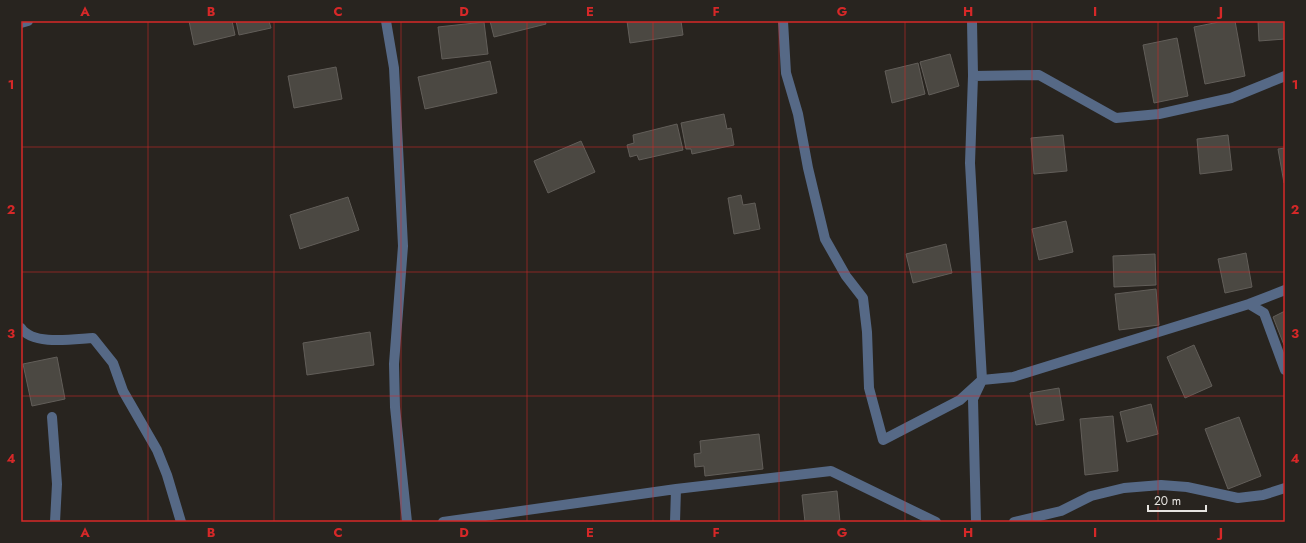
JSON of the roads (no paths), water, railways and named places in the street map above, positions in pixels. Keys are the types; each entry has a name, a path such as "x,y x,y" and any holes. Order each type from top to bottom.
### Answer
{"street":[{"path":"21,23 28,21"},
{"path":"386,21 394,68 403,246 394,364 395,407 406,522"},
{"path":"783,21 786,73 798,114 808,168 825,239 846,276 863,298 867,332 869,388 883,440 960,400 982,380 1013,377 1249,304 1285,290"},
{"path":"972,21 973,76 970,163 982,380 973,399 976,522"},
{"path":"973,76 1039,75 1116,118 1159,114 1231,98 1285,76"},
{"path":"1249,304 1264,313 1285,370"},
{"path":"21,328 24,333 49,341 93,338 113,363 123,391 157,450 167,475 181,522"},
{"path":"52,417 57,484 55,522"},
{"path":"443,522 676,489 831,471 936,522"},
{"path":"1014,522 1061,511 1090,496 1124,488 1161,485 1187,487 1238,498 1263,495 1285,488"},
{"path":"675,522 676,489"}]}
